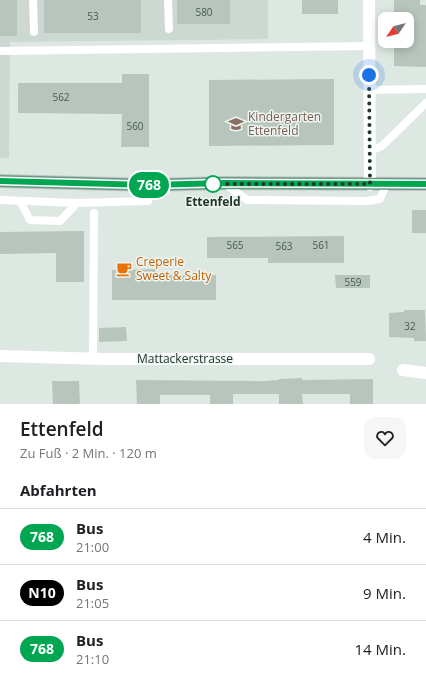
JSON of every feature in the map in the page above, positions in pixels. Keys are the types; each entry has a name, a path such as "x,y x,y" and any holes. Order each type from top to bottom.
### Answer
{"main road":[{"path":"0,181 150,185 224,183 426,184"}],"street":[{"path":"369,0 370,184"},
{"name":"Mattackerstrasse","path":"0,356 93,358 369,359"},
{"path":"403,370 426,373"}],"lane":[{"path":"33,0 34,32"},
{"path":"168,0 168,29"},
{"path":"0,51 369,46"},
{"path":"369,90 426,89"},
{"path":"370,151 382,146 426,102"},
{"path":"224,183 247,200 380,199 386,185"},
{"path":"0,200 76,203 148,201 150,185"},
{"path":"20,200 30,220 60,221 76,203"},
{"path":"93,358 94,213"}],"shaded area":[{"path":"0,0 268,0 268,39 10,42 9,158 0,158"}],"building":[{"path":"0,0 17,0 17,36 0,36"},
{"path":"44,0 141,0 141,33 44,33"},
{"path":"177,0 230,0 230,24 177,24"},
{"path":"302,0 338,0 338,14 302,14"},
{"path":"394,0 420,0 420,5 426,5 426,67 394,66 394,48 414,48 414,12 394,12"},
{"path":"122,74 149,74 149,147 121,147 122,114 18,113 18,83 122,83"},
{"path":"334,79 334,145 209,146 209,80"},
{"path":"412,210 426,210 426,233 412,233"},
{"path":"84,231 84,282 56,282 56,253 0,254 0,232"},
{"path":"344,236 344,263 268,263 268,258 207,258 207,237"},
{"path":"156,269 157,275 216,275 216,300 112,300 112,270"},
{"path":"335,275 370,275 370,288 336,288"},
{"path":"404,310 425,310 426,341 414,341 414,338 389,337 389,313 404,312"},
{"path":"126,327 127,341 99,342 99,328"},
{"path":"302,378 302,380 373,379 373,404 350,404 350,394 302,394 303,404 279,404 279,394 233,394 233,404 210,404 210,395 160,395 160,404 137,404 136,380 266,381"},
{"path":"52,381 79,381 80,403 53,404"}],"bus line":[{"name":"768","path":"0,181 150,185 224,183 426,184"}],"place":[{"name":"Kindergarten Ettenfeld","path":"236,124"},
{"name":"Ettenfeld","path":"213,184"},
{"name":"Creperie Sweet & Salty","path":"124,269"}],"route":[{"path":"213,184 370,184 369,75"}]}
